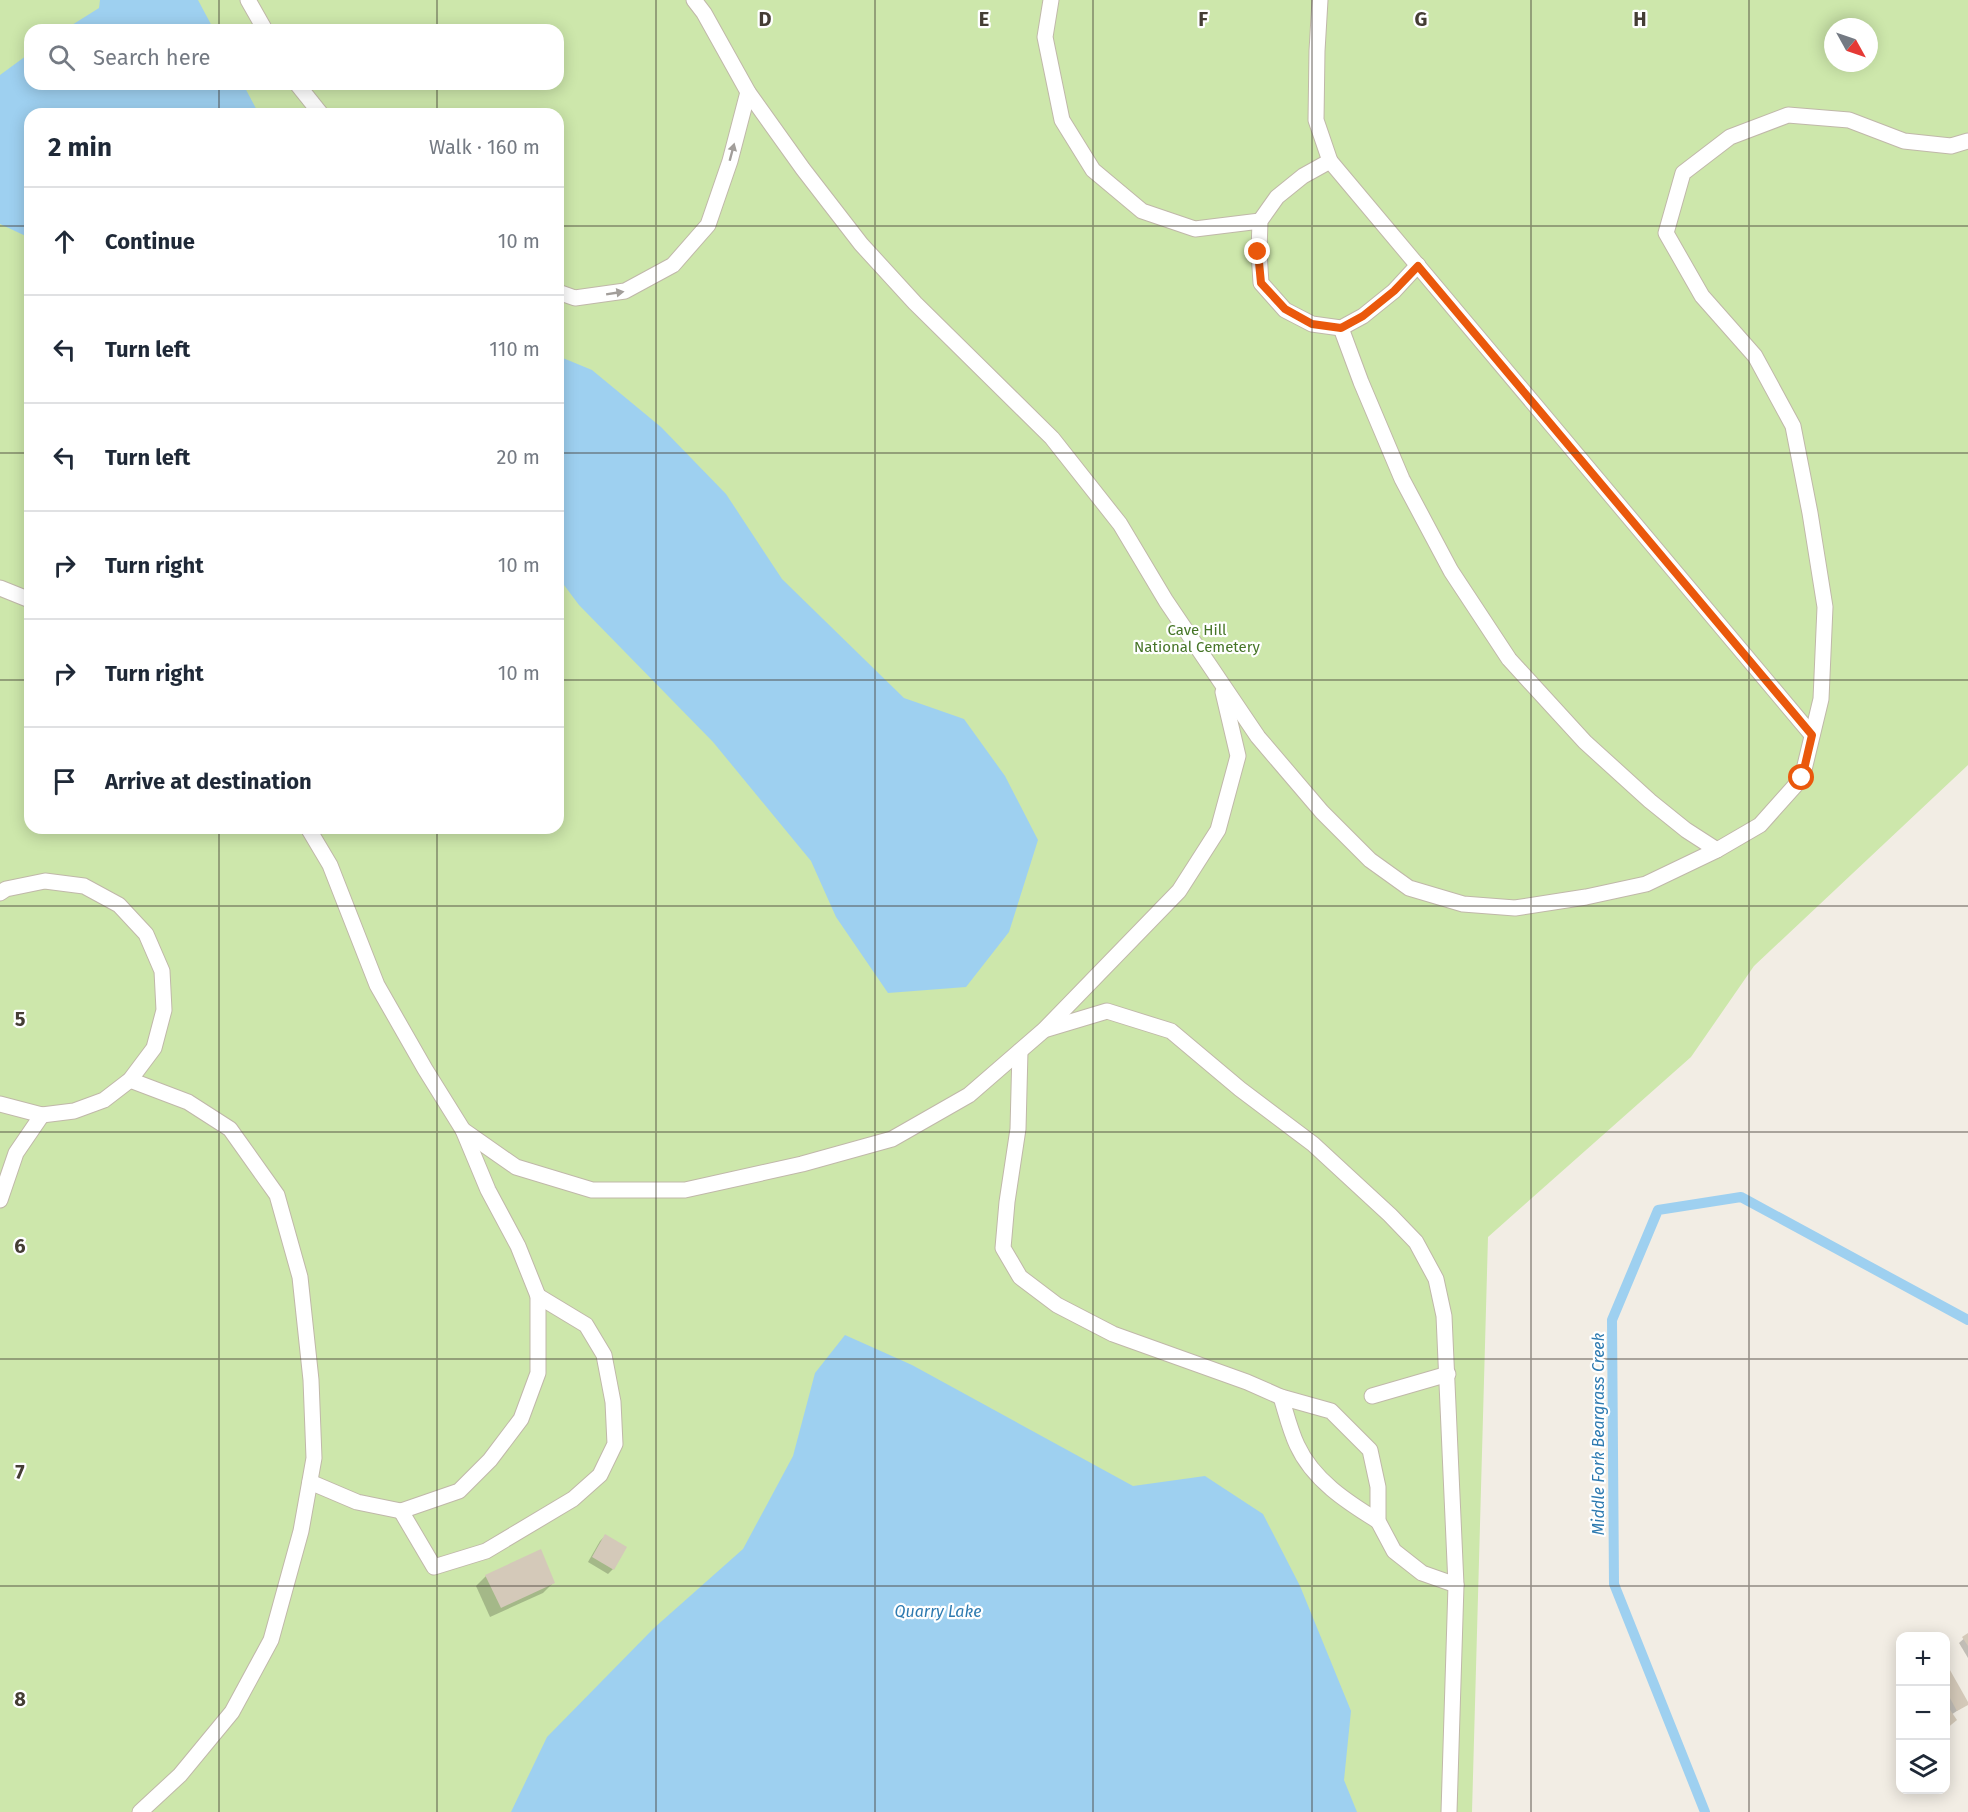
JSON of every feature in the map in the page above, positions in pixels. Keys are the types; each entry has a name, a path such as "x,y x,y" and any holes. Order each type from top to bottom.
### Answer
{"lane":[{"path":"248,0 262,24"},
{"path":"694,0 704,13 748,92 803,169 861,244 915,303 1043,430 1120,524 1166,601 1258,737 1322,812 1370,860 1409,888 1463,904 1515,908 1586,897 1646,884 1717,850 1760,825 1802,778 1821,699 1825,607 1793,426 1755,356 1702,296 1666,233 1683,173 1730,137 1788,115 1849,120 1904,141 1951,146 1968,141"},
{"path":"1051,0 1045,37 1062,120 1093,170 1142,211 1195,229 1260,221"},
{"path":"1320,0 1316,120 1330,161 1812,735"},
{"path":"302,90 316,108"},
{"path":"564,294 574,298 625,291 673,265 708,225 730,161 748,92"},
{"path":"1330,161 1304,176 1277,197 1260,221 1258,252 1261,283 1285,309 1312,324 1341,328 1379,304 1418,266"},
{"path":"1341,328 1402,479 1451,571 1509,659 1585,742 1650,801 1686,830 1717,850"},
{"path":"0,588 24,598"},
{"path":"463,1130 516,1167 592,1190 685,1190 802,1164 892,1139 969,1095 1044,1030 1179,891 1218,830 1238,756 1221,683"},
{"path":"310,1482 357,1502 401,1511 459,1491 490,1460 521,1419 538,1372 538,1296 518,1246 489,1190 463,1130 376,985 330,865 312,834"},
{"path":"0,893 6,889 45,881 84,886 119,905 146,934 162,971 164,1010 153,1048 130,1080 105,1100 74,1111 42,1114 0,1104"},
{"path":"1044,1030 1107,1011 1171,1031 1240,1089 1313,1144 1390,1215 1416,1242 1436,1279 1444,1316 1448,1374 1456,1585 1449,1812"},
{"path":"1020,1051 1018,1129 1006,1202 1003,1248 1020,1277 1057,1305 1113,1334 1247,1382 1281,1397 1331,1411 1370,1450 1378,1487 1378,1521 1394,1551 1422,1573 1456,1585"},
{"path":"130,1080 188,1102 230,1129 277,1195 300,1277 310,1380 314,1458 301,1531 271,1640 232,1712 180,1775 140,1812"},
{"path":"0,1200 16,1153 42,1114"},
{"path":"401,1511 434,1567 486,1551 573,1499 600,1475 615,1444 614,1402 604,1355 586,1325 538,1296"},
{"path":"1372,1396 1448,1374"},
{"path":"1281,1397 1298,1447 1317,1476 1347,1502 1378,1521"}],"green space":[{"name":"Cave Hill National Cemetery","path":"0,0 1968,0 1968,765 1754,966 1691,1057 1488,1237 1472,1812 0,1812"}],"water":[{"path":"100,0 198,0 211,24 74,24 99,8"},
{"path":"24,57 24,90 246,90 256,108 24,108 24,235 0,224 0,75"},
{"path":"564,358 592,370 661,427 726,494 782,579 904,698 964,719 1005,776 1038,840 1009,932 966,987 888,993 836,917 811,861 713,742 579,605 564,585"},
{"name":"Quarry Lake","path":"845,1335 912,1365 1133,1486 1205,1476 1263,1514 1300,1586 1351,1711 1344,1780 1357,1812 511,1812 547,1737 654,1628 743,1549 793,1456 815,1373"}],"building":[{"path":"605,1534 627,1547 614,1570 592,1557"},
{"path":"541,1549 555,1583 501,1608 485,1575"},
{"path":"1968,1633 1968,1646 1962,1637"},
{"path":"1950,1670 1968,1702 1968,1705 1957,1711 1950,1698"},
{"path":"1950,1710 1957,1720 1950,1726"}],"waterway":[{"name":"Middle Fork Beargrass Creek","path":"1705,1812 1614,1584 1612,1320 1658,1210 1741,1197 1968,1320"}],"route":[{"path":"1258,252 1261,283 1285,309 1312,324 1341,328 1363,316 1394,291 1418,266 1812,735 1802,778"}]}
